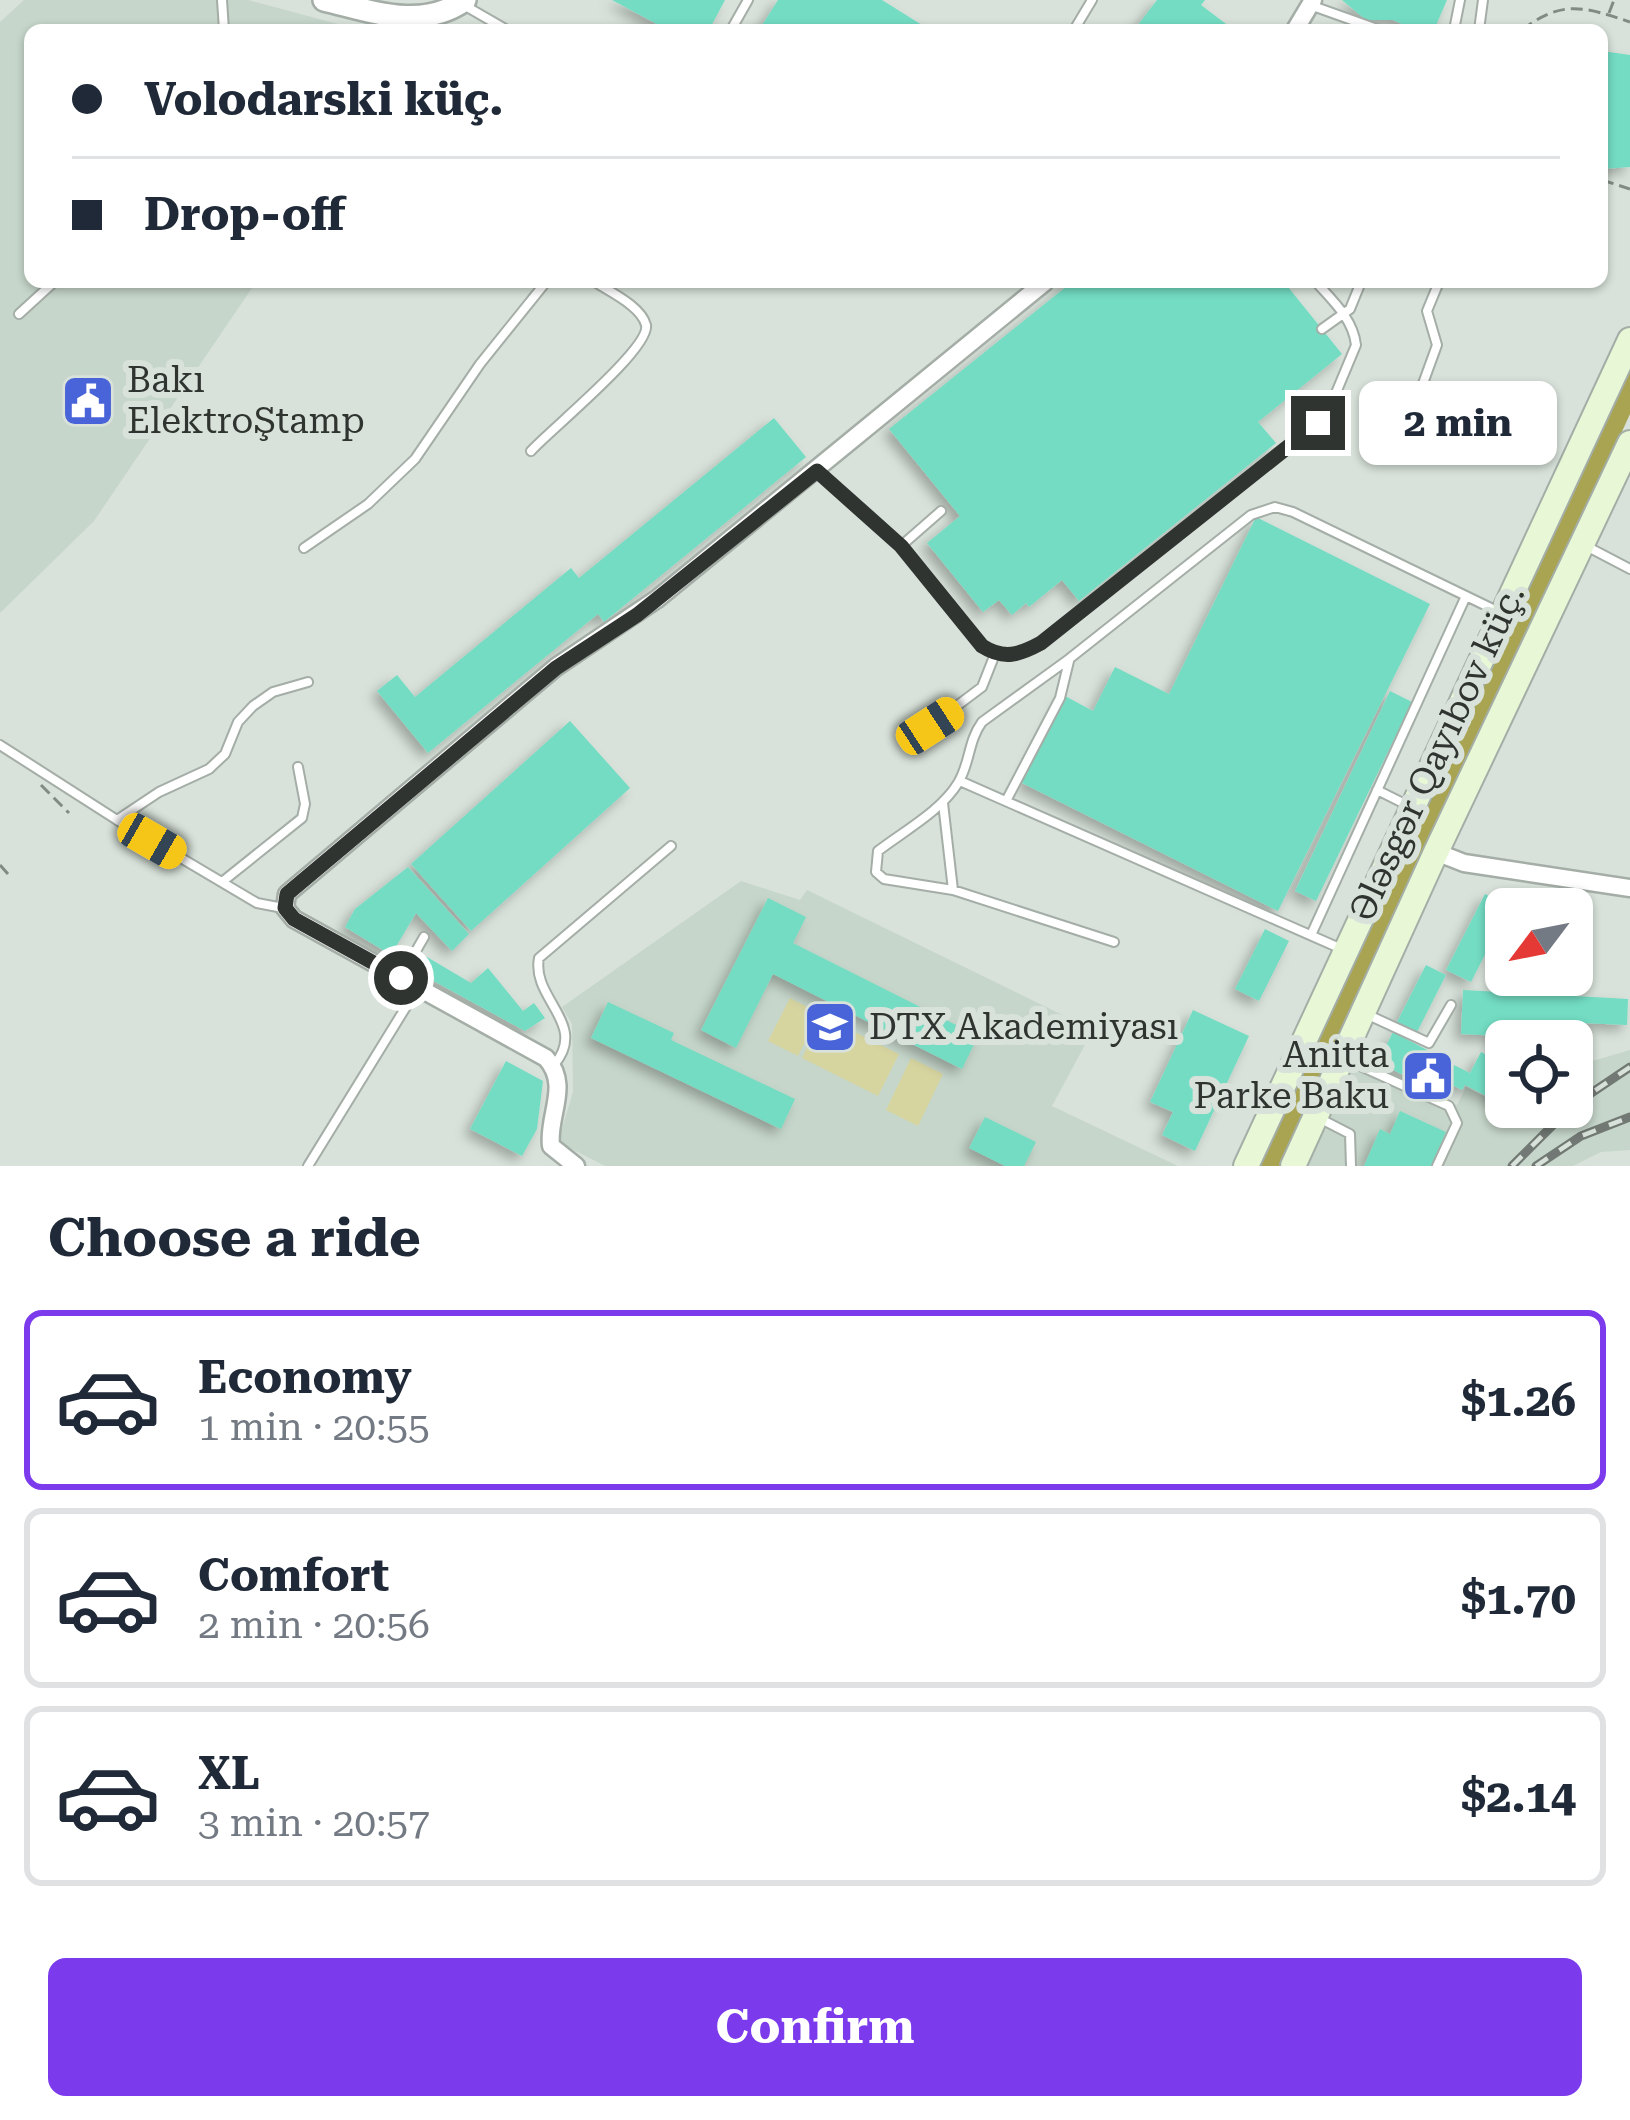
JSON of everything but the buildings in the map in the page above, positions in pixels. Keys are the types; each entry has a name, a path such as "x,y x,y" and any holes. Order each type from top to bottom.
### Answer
{"main road":[{"name":"Ələsgər Qayıbov küç.","path":"1246,1166 1630,340"},
{"name":"Ələsgər Qayıbov küç.","path":"1293,1166 1630,443"}],"street":[{"path":"324,0 382,22 430,16 463,2"},
{"path":"576,1166 551,1146 559,1091 553,1066 535,1050 294,919 285,908 292,889 435,766 584,647 647,607 1038,288"},
{"path":"1436,852 1464,863 1630,888"}],"lane":[{"path":"463,2 498,24"},
{"path":"1312,3 1365,24"},
{"path":"19,314 47,288"},
{"path":"304,548 368,504 416,459 481,364 541,288"},
{"path":"531,451 626,362 645,334 644,321 636,310 604,288"},
{"path":"817,471 901,546 982,646 1010,656 1041,643 1328,412 1356,345 1353,328 1321,288"},
{"path":"1322,329 1345,315 1357,288"},
{"path":"1417,400 1437,345 1427,311 1437,288"},
{"path":"1114,942 953,890 884,879 876,872 874,860 878,851 943,801 960,781 973,734 982,722 1070,659 1251,514 1265,508 1293,512 1503,613"},
{"path":"901,546 941,511"},
{"path":"1581,544 1630,569"},
{"path":"1311,934 1466,596"},
{"path":"930,726 982,687 994,654"},
{"path":"1006,801 1060,698 1070,659"},
{"path":"117,820 159,792 208,770 225,754 238,722 253,706 273,692 308,682"},
{"path":"0,745 257,903 285,908"},
{"path":"222,882 302,818 305,804 298,767"},
{"path":"960,781 1345,950"},
{"path":"1377,790 1411,806"},
{"path":"943,801 953,890"},
{"path":"553,1066 566,1048 567,1036 538,976 539,958 670,845"},
{"path":"401,978 424,937"},
{"path":"308,1166 418,987"},
{"path":"1363,1012 1429,1043 1451,1005"},
{"path":"1342,1058 1449,1106 1457,1123 1437,1166"},
{"path":"1316,1116 1350,1133 1351,1166"}],"path":[{"path":"1594,8 1595,0"},
{"path":"1609,15 1614,0"},
{"path":"1527,24 1536,14 1577,1 1630,22"},
{"path":"41,785 69,813"},
{"path":"0,866 8,874"}],"shaded area":[{"name":"Bakı ElektroŞtamp","path":"24,0 248,0 338,24 24,24 24,288 252,288 94,521 0,613 0,22"},
{"path":"1630,359 1630,414 1286,1166 1257,1166"},
{"name":"DTX Akademiyası","path":"741,881 800,900 807,890 1093,1030 1052,1106 1178,1166 605,1166 558,1142 573,1092 572,1024 562,1007"},
{"path":"790,998 819,1013 798,1056 768,1041"},
{"path":"822,1016 899,1054 878,1096 802,1058"},
{"path":"1630,1050 1630,1150 1601,1152 1573,1166 1305,1166 1354,1055 1457,1105 1466,1087 1485,1097 1485,1128 1593,1128 1593,1061"},
{"path":"911,1058 943,1074 918,1126 886,1110"}],"railway":[{"path":"1593,1092 1630,1067"},
{"path":"1536,1166 1581,1136 1630,1117"},
{"path":"1512,1166 1550,1128"}],"place":[{"name":"Bakı ElektroŞtamp","path":"88,401"},
{"name":"DTX Akademiyası","path":"830,1027"},
{"name":"Anitta Parke Baku","path":"1428,1076"}],"route":[{"path":"401,978 294,919 285,908 287,894 556,668 637,615 817,471 901,546 982,646 1010,656 1041,643 1318,423"}]}
